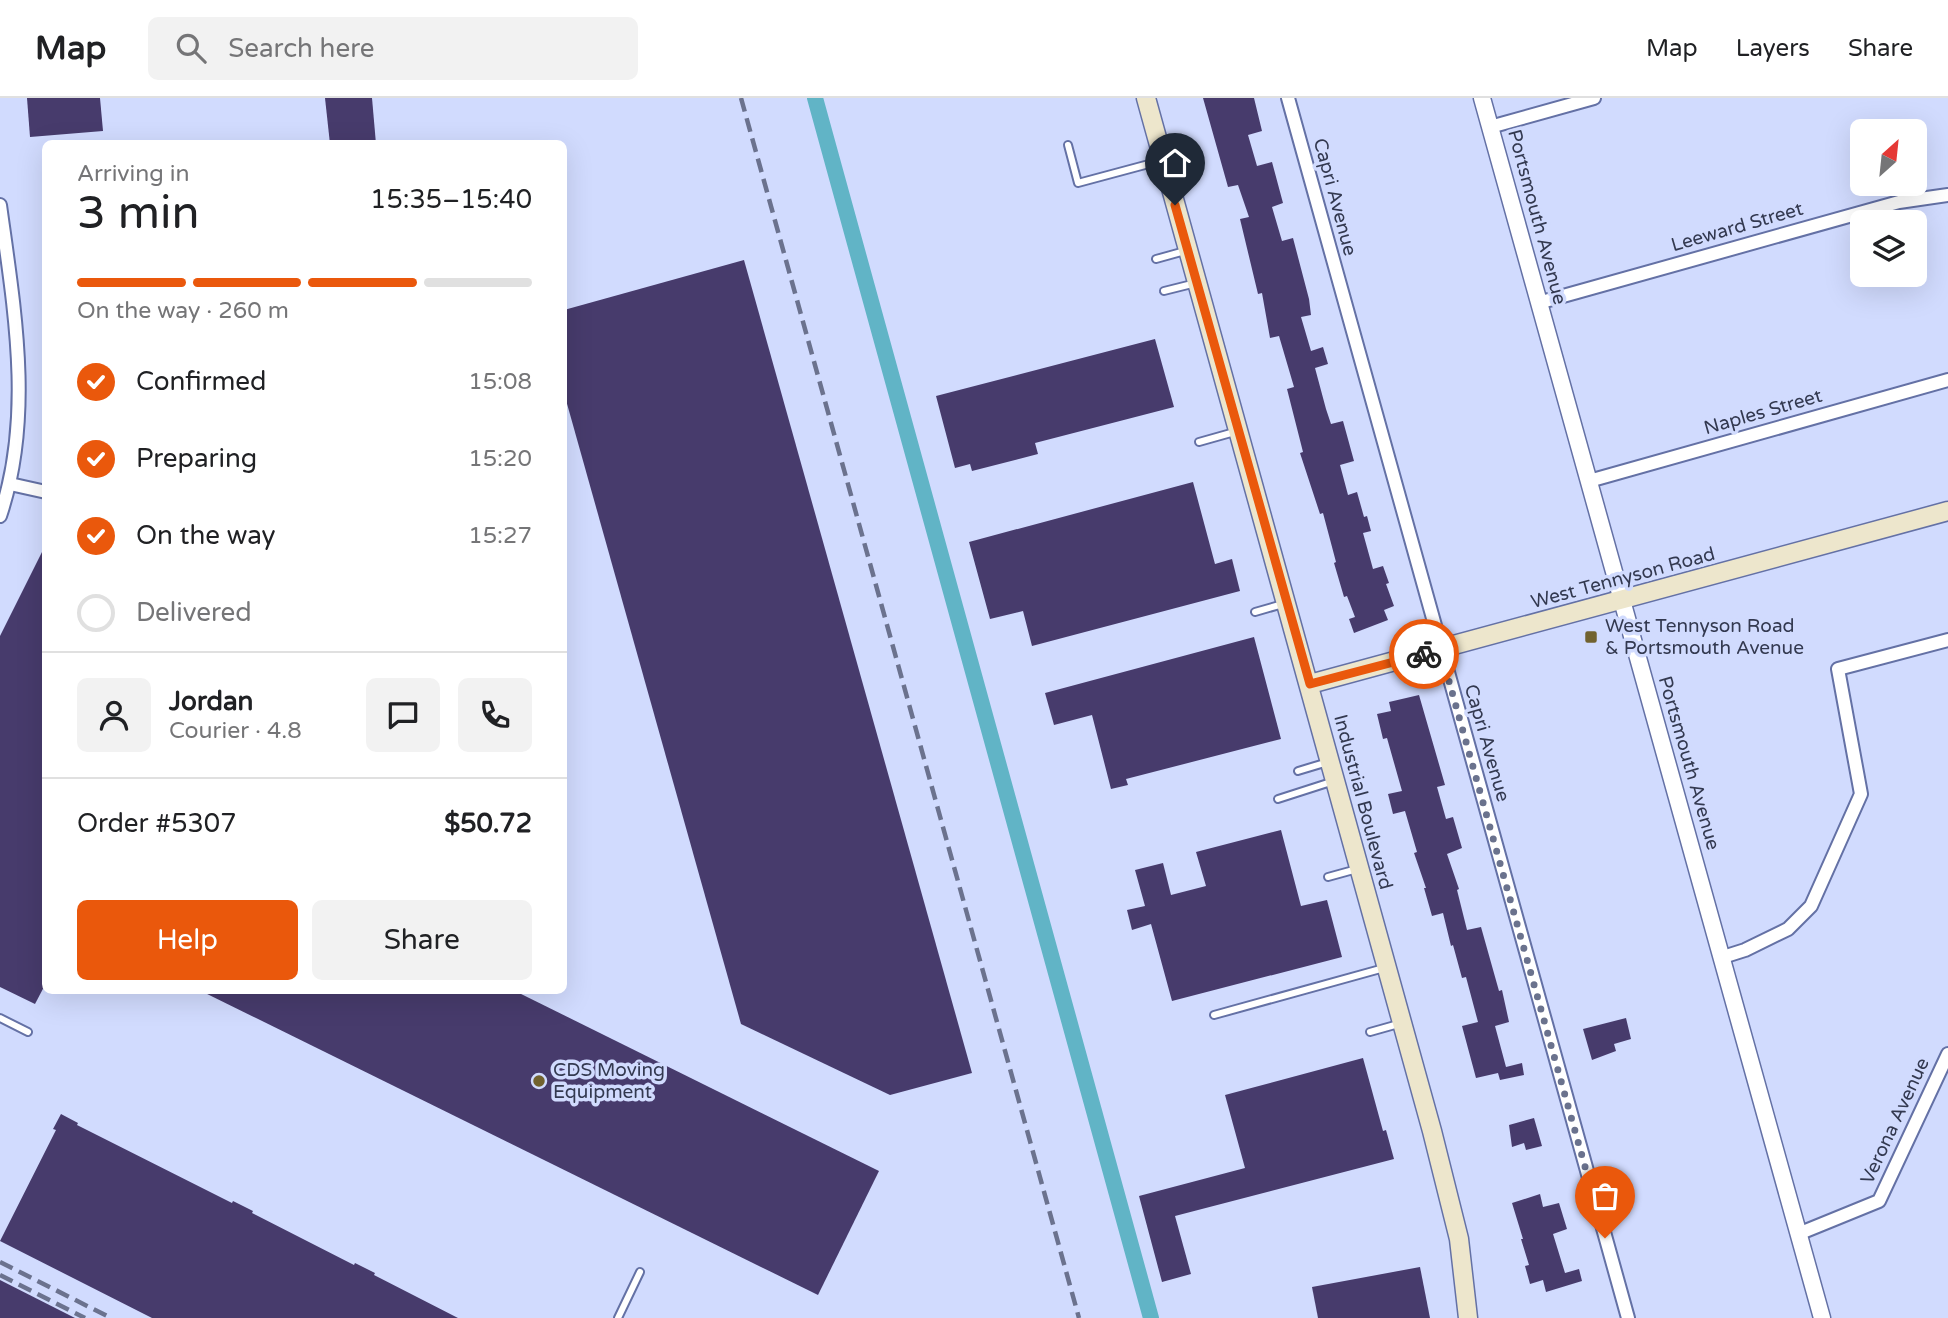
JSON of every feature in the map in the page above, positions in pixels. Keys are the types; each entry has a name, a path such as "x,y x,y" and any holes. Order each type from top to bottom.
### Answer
{"main road":[{"name":"Industrial Boulevard","path":"1146,98 1402,1023 1459,1239 1468,1318"},
{"name":"West Tennyson Road","path":"1310,684 1948,511"}],"street":[{"name":"Capri Avenue","path":"1288,98 1628,1318"},
{"name":"Portsmouth Avenue","path":"1482,98 1822,1318"},
{"path":"1490,127 1594,98"},
{"name":"Leeward Street","path":"1538,303 1899,202 1948,195"},
{"path":"0,205 13,302 19,410 10,484 3,498 0,516"},
{"name":"Naples Street","path":"1589,481 1948,380"},
{"path":"10,484 42,491"},
{"path":"1723,957 1745,950 1788,929 1811,906 1861,794 1838,669 1948,640"},
{"name":"Verona Avenue","path":"1798,1234 1880,1201 1948,1054"}],"lane":[{"path":"1068,145 1078,183 1162,160"},
{"path":"1156,259 1188,250"},
{"path":"1164,291 1197,282"},
{"path":"1199,442 1239,430"},
{"path":"1255,612 1287,603"},
{"path":"1298,771 1330,761"},
{"path":"1278,799 1336,781"},
{"path":"1328,877 1359,868"},
{"path":"1214,1015 1387,967"},
{"path":"0,1018 28,1032"},
{"path":"1370,1032 1402,1023"},
{"path":"618,1318 640,1272"}],"building":[{"path":"27,98 100,98 103,131 30,137"},
{"path":"325,98 372,98 376,140 330,140"},
{"path":"1203,98 1254,98 1262,131 1248,135 1257,166 1272,162 1283,203 1272,207 1282,241 1293,238 1309,299 1311,315 1301,317 1311,351 1323,347 1328,364 1315,368 1326,409 1331,424 1343,421 1354,461 1340,465 1348,495 1357,492 1364,517 1367,516 1371,531 1363,533 1373,569 1383,566 1394,606 1384,610 1388,620 1354,633 1349,619 1355,617 1347,596 1344,597 1323,513 1320,514 1300,453 1303,452 1287,389 1294,387 1279,336 1270,338 1262,293 1258,294 1240,219 1249,217 1238,185 1228,187"},
{"path":"744,260 972,1073 890,1095 741,1024 567,404 567,309"},
{"path":"1155,339 1174,407 1035,443 1038,454 972,471 970,464 955,468 936,396"},
{"path":"1193,482 1215,564 1232,559 1240,591 1032,646 1023,611 990,619 969,542"},
{"path":"42,552 42,991 35,1004 0,987 0,636"},
{"path":"1254,637 1281,739 1126,779 1128,785 1111,789 1092,715 1054,725 1045,693"},
{"path":"1419,695 1445,785 1437,787 1446,819 1453,817 1462,848 1447,854 1459,889 1457,890 1467,930 1481,927 1499,991 1502,990 1509,1022 1495,1026 1506,1067 1522,1063 1524,1075 1500,1080 1498,1073 1476,1078 1462,1026 1478,1022 1466,977 1462,978 1443,913 1432,916 1405,811 1393,814 1388,794 1402,791 1377,714 1391,711 1389,702"},
{"path":"1281,830 1301,906 1327,900 1342,957 1172,1001 1151,924 1132,930 1127,910 1145,906 1135,870 1163,863 1171,895 1206,886 1196,852"},
{"name":"CDS Moving Equipment","path":"207,994 521,994 879,1171 818,1295"},
{"path":"1626,1018 1631,1039 1614,1044 1616,1051 1592,1060 1583,1029"},
{"path":"1363,1058 1383,1131 1386,1130 1394,1159 1175,1216 1191,1274 1162,1282 1139,1196 1245,1168 1225,1095"},
{"path":"61,1114 78,1123 77,1125 253,1211 252,1213 375,1273 374,1275 458,1318 152,1318 0,1241 56,1130 53,1129"},
{"path":"1534,1118 1542,1146 1526,1150 1524,1143 1512,1147 1509,1125"},
{"path":"1540,1194 1543,1207 1559,1203 1567,1229 1553,1234 1565,1273 1579,1269 1582,1281 1546,1292 1543,1280 1530,1284 1525,1266 1529,1265 1512,1203"},
{"path":"1420,1267 1430,1318 1318,1318 1312,1287"},
{"path":"0,1280 75,1318 0,1318"}],"waterway":[{"path":"815,98 1151,1318"}],"railway":[{"path":"741,98 1079,1318"},
{"path":"0,1262 111,1318"},
{"path":"0,1275 85,1318"}],"way so far":[{"path":"1424,654 1440,649 1449,677 1605,1238"}],"place":[{"name":"West Tennyson Road & Portsmouth Avenue","path":"1591,637"},
{"name":"CDS Moving Equipment","path":"539,1081"}],"route":[{"path":"1175,205 1310,684 1424,654"}]}
